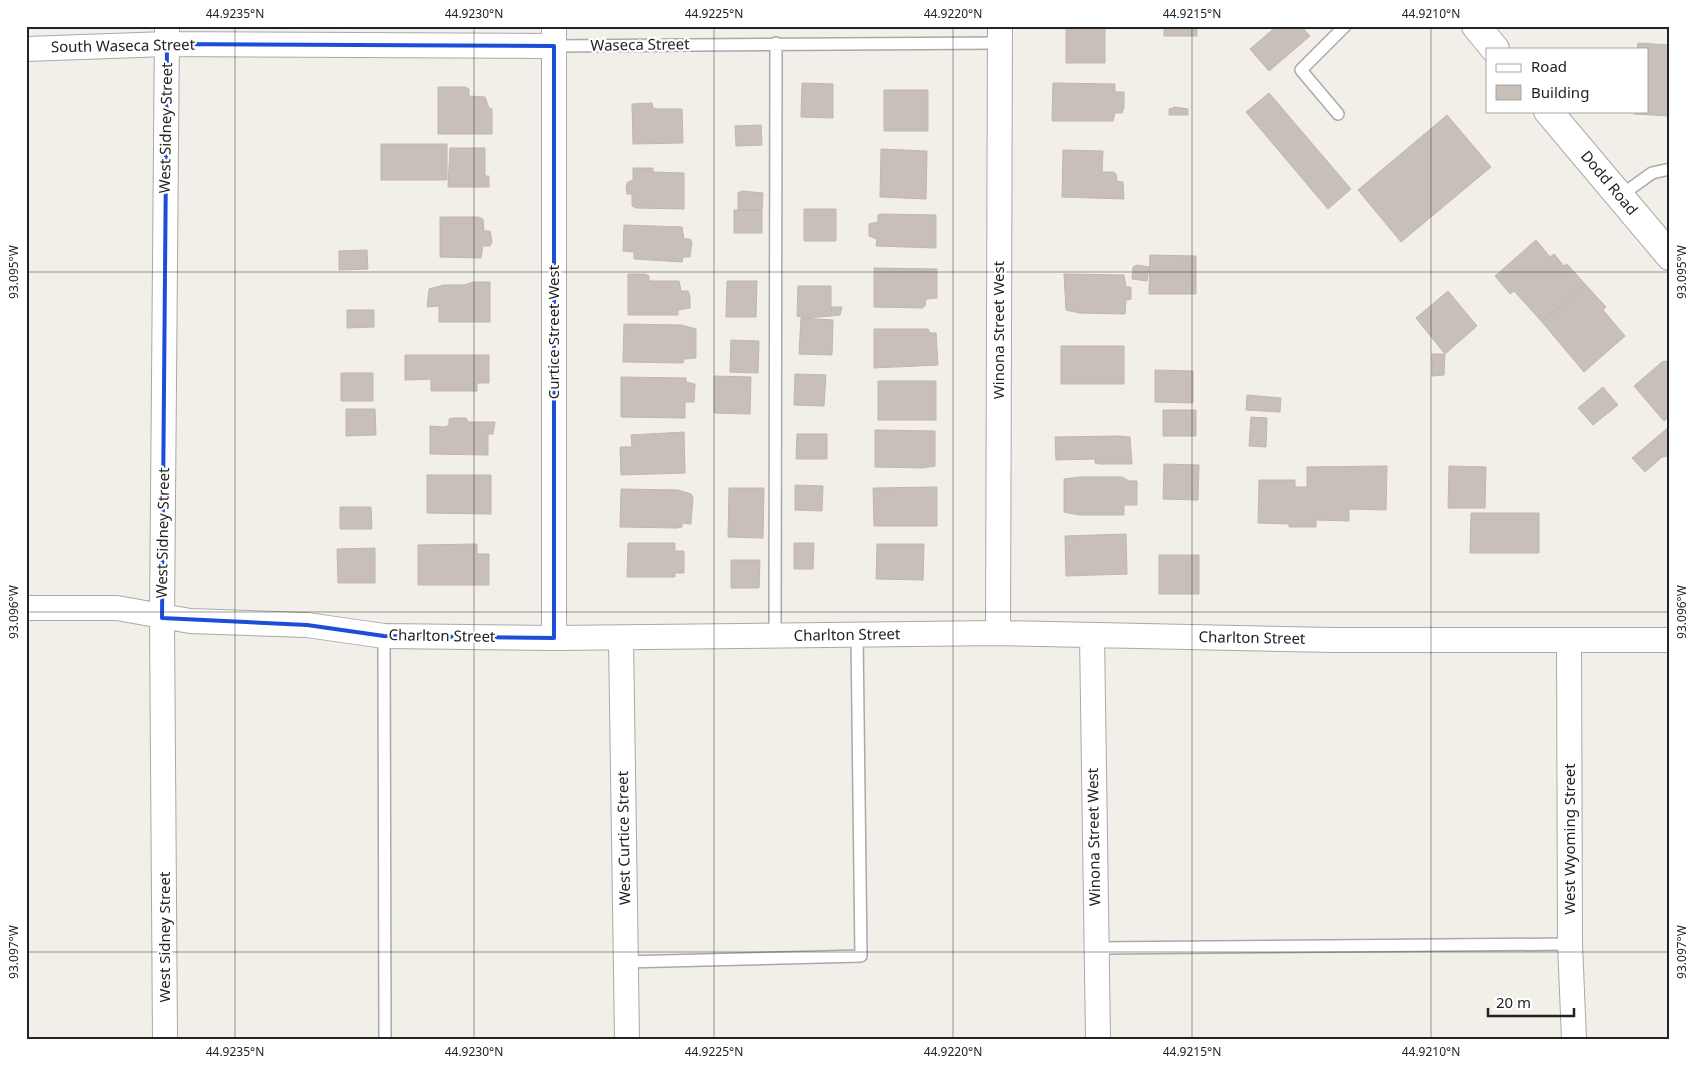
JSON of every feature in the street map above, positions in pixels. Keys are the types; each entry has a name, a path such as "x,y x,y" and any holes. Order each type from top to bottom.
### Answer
{"street":[{"path":"1476,26 1494,48"},
{"name":"South Waseca Street","path":"26,49 167,35 339,45"},
{"name":"West Sidney Street","path":"166,1039 162,618 167,35"},
{"name":"Winona Street West","path":"998,633 1000,35"},
{"name":"Waseca Street","path":"339,45 554,36"},
{"name":"Curtice Street West","path":"554,36 554,638"},
{"name":"Dodd Road","path":"1549,112 1670,256"},
{"name":"Charlton Street","path":"26,608 117,608 162,618 190,621 308,625 384,636 621,638 998,633 1334,640 1670,640"},
{"name":"Winona Street West","path":"1092,635 1098,1039"},
{"name":"West Curtice Street","path":"621,638 626,1039"},
{"name":"West Wyoming Street","path":"1569,640 1570,944 1574,1039"}],"lane":[{"path":"1338,114 1301,70 1345,26"},
{"name":"Waseca Street","path":"554,36 776,43 1000,35"},
{"path":"775,636 776,43"},
{"path":"1620,196 1652,173 1670,169"},
{"path":"625,962 861,956 857,635"},
{"path":"384,636 385,1039"},
{"path":"1096,948 1570,944"}],"highlighted area":[{"path":"167,44 554,46 554,638 384,636 307,625 162,618"}],"building":[{"path":"1066,26 1105,26 1105,63 1066,63"},
{"path":"1164,26 1197,26 1197,36 1164,36"},
{"path":"1277,26 1301,26 1310,36 1269,71 1250,49"},
{"path":"1638,43 1670,45 1670,116 1634,114 1634,112 1648,112 1648,48 1637,48"},
{"path":"802,83 833,84 833,118 801,117"},
{"path":"1053,83 1115,84 1115,92 1124,92 1124,108 1122,113 1115,113 1113,121 1052,121"},
{"path":"438,87 465,87 469,89 469,96 485,97 489,108 492,109 492,134 438,134"},
{"path":"884,90 928,90 928,131 884,131"},
{"path":"1269,93 1351,189 1328,209 1246,112"},
{"path":"652,103 653,108 657,109 682,109 683,143 633,144 632,104"},
{"path":"1175,107 1188,109 1188,115 1169,115 1169,109"},
{"path":"1447,115 1491,167 1401,242 1358,190"},
{"path":"761,125 762,145 736,146 735,126"},
{"path":"381,144 447,144 447,180 381,180"},
{"path":"450,148 485,148 485,176 489,176 489,187 448,187"},
{"path":"881,149 927,151 926,199 880,197"},
{"path":"1063,150 1103,151 1102,172 1113,172 1116,174 1117,181 1123,182 1124,199 1062,197"},
{"path":"633,168 653,168 653,172 684,173 684,209 636,208 632,206 632,194 627,194 626,186 628,182 633,180"},
{"path":"742,191 763,193 762,210 738,210 738,193"},
{"path":"804,209 836,209 836,241 804,241"},
{"path":"734,210 762,210 762,233 734,233"},
{"path":"878,215 936,215 936,248 876,246 877,239 869,236 869,224 878,222"},
{"path":"440,217 478,217 483,219 484,231 490,231 492,242 490,246 483,246 481,258 440,257"},
{"path":"624,225 682,227 684,239 690,239 692,242 690,257 683,257 682,262 634,259 634,252 623,251"},
{"path":"1536,240 1550,257 1554,254 1564,266 1567,264 1585,284 1542,322 1514,291 1510,294 1495,276"},
{"path":"367,250 368,269 339,270 339,251"},
{"path":"1150,255 1196,256 1196,294 1149,294"},
{"path":"1137,265 1149,267 1147,281 1132,279 1133,267"},
{"path":"874,268 937,269 937,298 926,299 925,306 922,308 874,307"},
{"path":"628,274 645,274 649,276 649,281 679,281 681,291 688,291 690,308 678,310 678,315 628,315"},
{"path":"1064,274 1124,275 1126,287 1131,287 1131,299 1126,300 1125,314 1079,313 1066,310"},
{"path":"727,281 757,281 756,317 726,317"},
{"path":"473,282 490,282 490,322 439,322 439,306 427,307 429,289 444,285 464,285"},
{"path":"1585,284 1606,307 1603,310 1625,336 1584,372 1542,322"},
{"path":"798,286 831,286 831,316 805,318 797,316"},
{"path":"1448,291 1477,326 1445,354 1416,318"},
{"path":"831,307 842,307 840,315 831,316"},
{"path":"347,310 374,310 374,327 347,328"},
{"path":"801,318 833,320 832,355 799,354"},
{"path":"624,324 681,325 696,329 696,358 684,359 683,363 623,362"},
{"path":"874,329 928,329 930,333 936,333 938,365 874,368"},
{"path":"731,340 759,341 758,373 730,372"},
{"path":"1061,346 1124,346 1124,384 1061,384"},
{"path":"1432,354 1445,354 1444,375 1432,376"},
{"path":"405,355 489,355 489,383 477,383 477,391 431,391 431,379 405,380"},
{"path":"1666,361 1670,366 1670,416 1664,421 1634,386 1662,362"},
{"path":"1155,370 1193,371 1193,403 1155,402"},
{"path":"341,373 373,373 373,401 341,401"},
{"path":"795,374 826,375 824,406 794,405"},
{"path":"714,376 751,377 750,414 714,413"},
{"path":"621,377 686,378 686,382 695,384 694,402 685,402 685,418 621,417"},
{"path":"878,381 936,381 936,420 878,420"},
{"path":"1603,387 1618,405 1593,425 1578,408"},
{"path":"1247,395 1281,398 1280,412 1246,410"},
{"path":"346,409 375,409 376,435 346,436"},
{"path":"1163,410 1196,410 1196,436 1163,436"},
{"path":"1251,417 1267,418 1266,447 1249,446"},
{"path":"466,418 468,422 495,422 493,434 488,434 488,455 430,454 430,426 445,427 449,425 449,419"},
{"path":"1670,426 1670,461 1666,456 1662,457 1645,472 1632,458"},
{"path":"875,430 935,431 935,466 922,468 875,467"},
{"path":"684,432 685,473 621,475 620,447 632,447 631,435"},
{"path":"797,434 827,434 827,459 796,459"},
{"path":"1055,437 1130,437 1132,464 1099,464 1095,463 1095,459 1056,460"},
{"path":"1164,464 1199,465 1198,500 1163,499"},
{"path":"1387,466 1386,510 1349,509 1349,521 1316,520 1316,527 1289,527 1289,524 1258,523 1259,480 1295,480 1295,487 1307,487 1307,467"},
{"path":"1449,466 1486,467 1485,508 1448,508"},
{"path":"427,475 491,475 491,514 427,513"},
{"path":"1122,477 1129,481 1137,481 1137,505 1124,505 1124,515 1079,515 1064,512 1064,479"},
{"path":"795,485 823,486 822,511 795,510"},
{"path":"937,487 937,526 874,526 873,488"},
{"path":"729,488 764,488 763,538 728,537"},
{"path":"621,489 678,490 691,494 693,498 691,524 682,523 682,527 677,528 620,527"},
{"path":"340,507 371,507 372,529 340,529"},
{"path":"1471,513 1539,513 1539,553 1470,553"},
{"path":"1126,534 1127,574 1066,576 1065,536"},
{"path":"628,543 675,543 675,551 684,551 684,573 675,573 675,577 627,577"},
{"path":"794,543 814,543 813,569 794,569"},
{"path":"477,544 477,554 489,554 489,585 418,585 418,545"},
{"path":"877,544 924,544 923,580 876,579"},
{"path":"375,548 375,583 338,583 337,549"},
{"path":"1159,555 1199,555 1199,594 1159,594"},
{"path":"731,560 760,560 759,588 731,588"}]}
